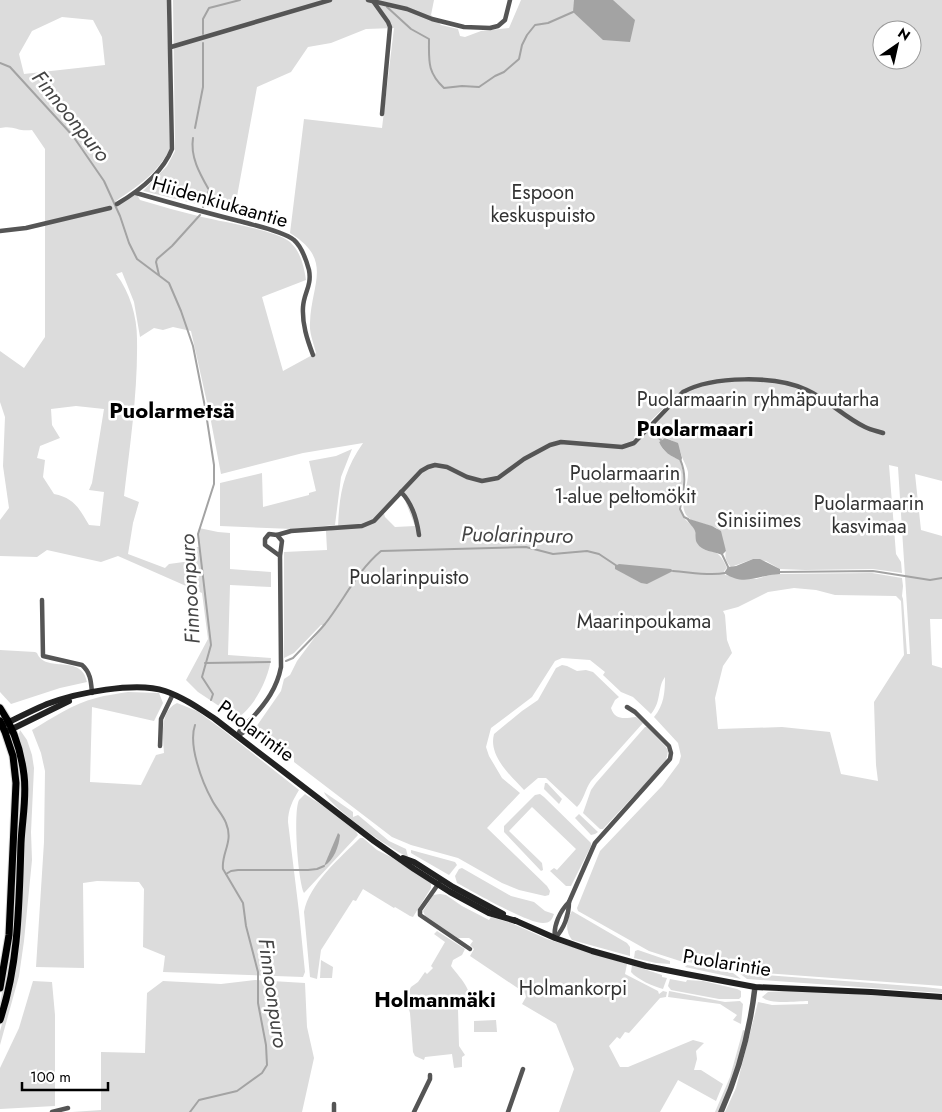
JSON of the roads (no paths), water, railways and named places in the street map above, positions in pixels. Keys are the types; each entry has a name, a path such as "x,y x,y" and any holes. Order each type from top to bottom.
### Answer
{"main road":[{"name":"Puolarintie","path":"6,726 76,696 126,688 148,687 164,691 173,694 207,714 238,736 374,841 489,913 516,921 555,938 646,966 755,986 942,997"},
{"path":"0,708 13,756 16,783 9,935 0,988"},
{"path":"0,1020 7,999 15,954 24,799 21,755 6,726"}],"street":[{"path":"117,204 136,193 159,171 168,160 172,149 169,0"},
{"path":"171,47 330,0"},
{"path":"370,0 407,9 432,20 464,27 490,28 498,26 504,20 510,0"},
{"path":"370,0 388,22 390,28 382,114"},
{"name":"Hiidenkiukaantie","path":"136,193 253,225 294,240 303,252 310,279 303,314 305,330 313,355"},
{"path":"0,231 26,228 110,208"},
{"path":"280,556 267,548 265,542 269,534 278,535 291,531 362,526 374,521 421,471 428,467 435,465 447,467 482,481 493,479 524,459 550,445 561,442 622,447 634,443 683,392 706,383 766,380 790,383 808,390 865,427 884,433"},
{"path":"401,492 410,505 417,522 419,535"},
{"path":"238,736 249,727 250,721 272,693 280,671 280,556 282,541 278,535"},
{"path":"42,600 43,656 82,665 87,669 90,676 92,693"},
{"path":"160,746 161,719 173,694"},
{"path":"555,938 561,932 569,910 569,902 595,843 670,759 669,746 635,712 627,707"},
{"path":"439,882 420,910 420,915 470,949"},
{"path":"721,1112 734,1080 749,1028 755,986"},
{"path":"508,1112 523,1069"},
{"path":"414,1112 430,1079 430,1075"},
{"path":"334,1104 334,1112"},
{"path":"52,1112 68,1108"}],"waterway":[{"path":"203,34 203,19 209,8 240,0"},
{"path":"387,7 411,29 429,39 430,66 434,77 444,88 479,87 504,72 519,59 522,45 535,25 548,23 573,12"},
{"path":"195,128 203,87 203,43"},
{"name":"Finnoonpuro","path":"0,63 10,67 73,136 104,181 137,259 169,283 193,346 214,465 214,484 198,534 211,645 202,677 213,694 211,700"},
{"path":"193,138 194,159 209,190 203,207"},
{"path":"159,275 157,259 172,246 200,215"},
{"path":"639,420 661,440"},
{"path":"680,459 684,472 680,509 684,517 688,519"},
{"name":"Puolarinpuro","path":"286,661 293,658 321,628 365,567 381,551 526,547 553,554 587,551 599,554 617,566"},
{"path":"721,552 729,569"},
{"name":"Puolarinpuro","path":"673,571 706,574 725,573"},
{"name":"Puolarinpuro","path":"779,572 873,571 930,580 942,578"},
{"name":"Puolarinpuro","path":"205,663 270,662"},
{"name":"Finnoonpuro","path":"190,1112 199,1100 237,1091 262,1073 267,1065 266,1045 258,1003 258,972 246,926 243,903 223,869 229,836 228,830 225,820 208,792 200,774 193,743 195,725"},
{"path":"226,874 238,870 308,870 324,866"}],"district":[{"name":"Puolarmetsä","path":"172,410"},
{"name":"Puolarmaari","path":"695,429"},
{"name":"Holmanmäki","path":"435,1000"}],"park label":[{"name":"Espoon keskuspuisto","path":"543,204"},
{"name":"Puolarmaarin ryhmäpuutarha","path":"758,399"},
{"name":"Puolarmaarin 1-alue peltomökit","path":"625,484"},
{"name":"Puolarmaarin kasvimaa","path":"869,514"},
{"name":"Sinisiimes","path":"759,520"},
{"name":"Puolarinpuisto","path":"409,577"},
{"name":"Maarinpoukama","path":"644,621"},
{"name":"Holmankorpi","path":"573,988"}]}
